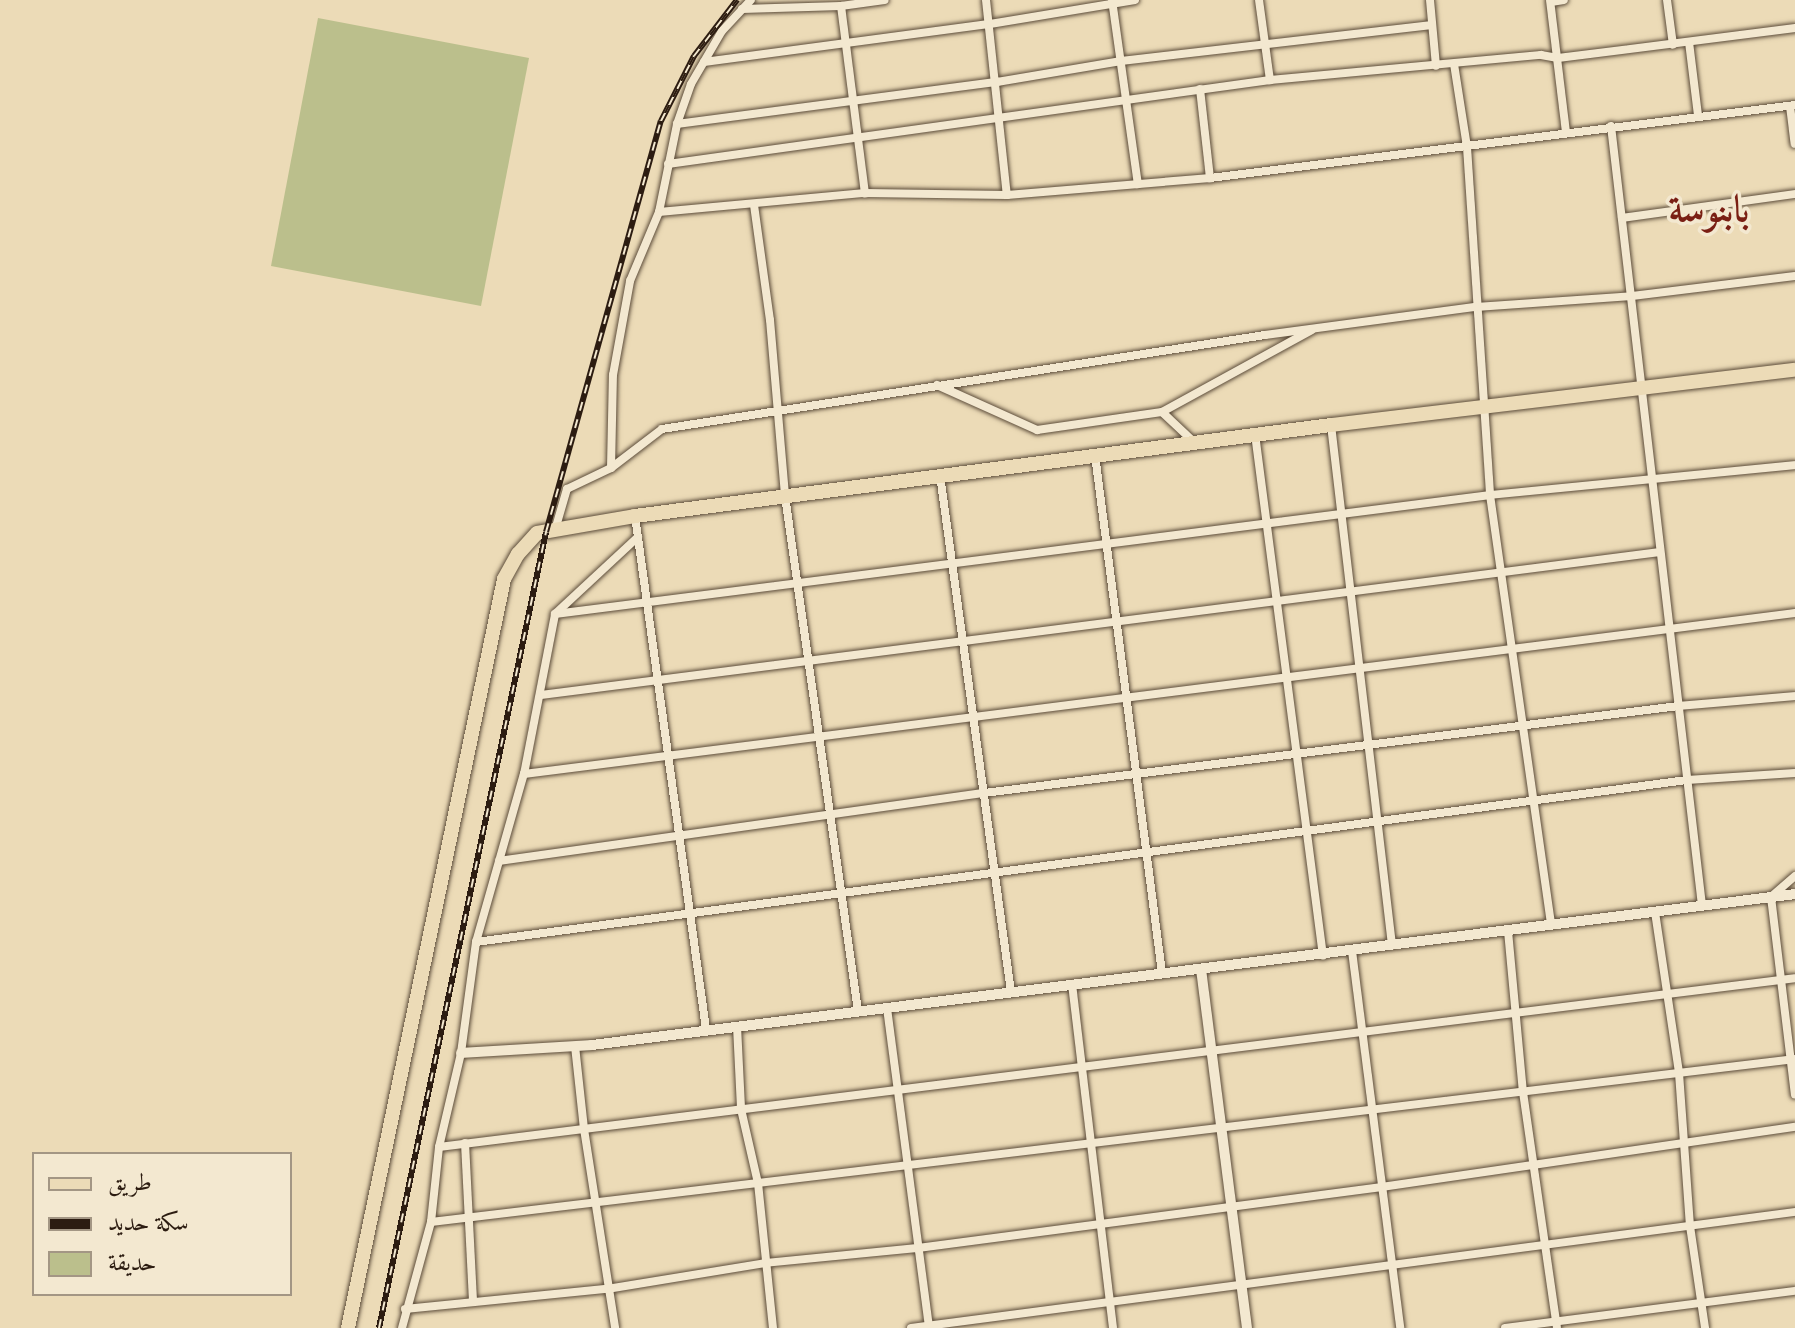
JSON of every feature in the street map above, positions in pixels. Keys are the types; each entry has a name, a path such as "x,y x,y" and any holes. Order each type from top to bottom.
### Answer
{"main road":[{"path":"348,1328 504,579 518,554 537,533 635,516 1255,434 1795,370"}],"street":[{"path":"611,468 613,375 630,281 659,212 677,124 691,84 722,31 751,0"},
{"path":"742,9 841,6 885,0"},
{"path":"986,0 1007,195"},
{"path":"704,62 990,24 1112,1 1135,0"},
{"path":"1259,0 1270,80"},
{"path":"1430,0 1436,66"},
{"path":"1564,0 1550,1 1566,133"},
{"path":"1667,0 1673,45"},
{"path":"1112,1 1138,184"},
{"path":"841,6 865,193"},
{"path":"677,124 997,82 1121,61 1432,25"},
{"path":"668,164 1001,120 1126,98 1270,80 1541,55 1558,58 1795,28"},
{"path":"1689,42 1698,115"},
{"path":"1454,64 1467,147 1490,495 1551,926"},
{"path":"1200,89 1210,178"},
{"path":"659,212 865,193 1007,195 1210,178 1792,105 1795,144"},
{"path":"1611,126 1702,905"},
{"path":"1622,218 1795,194"},
{"path":"754,205 785,496 858,1011"},
{"path":"555,530 567,489 611,468 662,429 1316,328 1476,307 1632,296 1795,276"},
{"path":"936,385 1037,430 1162,412 1316,328"},
{"path":"1162,412 1195,442"},
{"path":"1331,425 1392,945"},
{"path":"1255,434 1323,956"},
{"path":"1095,455 1162,973"},
{"path":"555,614 1490,495 1795,465"},
{"path":"940,475 1011,992"},
{"path":"635,516 688,917 706,1029"},
{"path":"402,1328 431,1222 439,1147 461,1053 476,942 524,774 555,614 638,537"},
{"path":"541,695 962,638 1351,593 1660,552"},
{"path":"524,774 1512,646 1795,613"},
{"path":"499,861 830,813 1523,724 1795,696"},
{"path":"476,942 688,917 841,891 994,870 1687,780 1795,773"},
{"path":"1771,897 1795,876"},
{"path":"461,1053 575,1046 1323,956 1795,894"},
{"path":"1771,897 1795,1095"},
{"path":"1655,912 1679,1073 1690,1226 1705,1328"},
{"path":"1508,931 1523,1092 1557,1325"},
{"path":"1352,951 1400,1328"},
{"path":"1201,969 1247,1328"},
{"path":"439,1147 1795,978"},
{"path":"1072,984 1113,1328"},
{"path":"887,1008 928,1327"},
{"path":"737,1026 741,1109 758,1183 773,1328"},
{"path":"575,1046 584,1129 615,1328"},
{"path":"431,1222 1793,1059"},
{"path":"405,1309 607,1289 765,1263 918,1248 1534,1167 1795,1127"},
{"path":"465,1143 466,1218 473,1302"},
{"path":"911,1328 1795,1212"},
{"path":"1505,1328 1557,1325 1795,1291"}],"green space":[{"path":"318,18 529,58 481,306 271,266"}],"railway":[{"path":"379,1328 546,532 661,121 694,56 737,0"}],"district":[{"name":"بابنوسة","path":"1709,208"}]}
